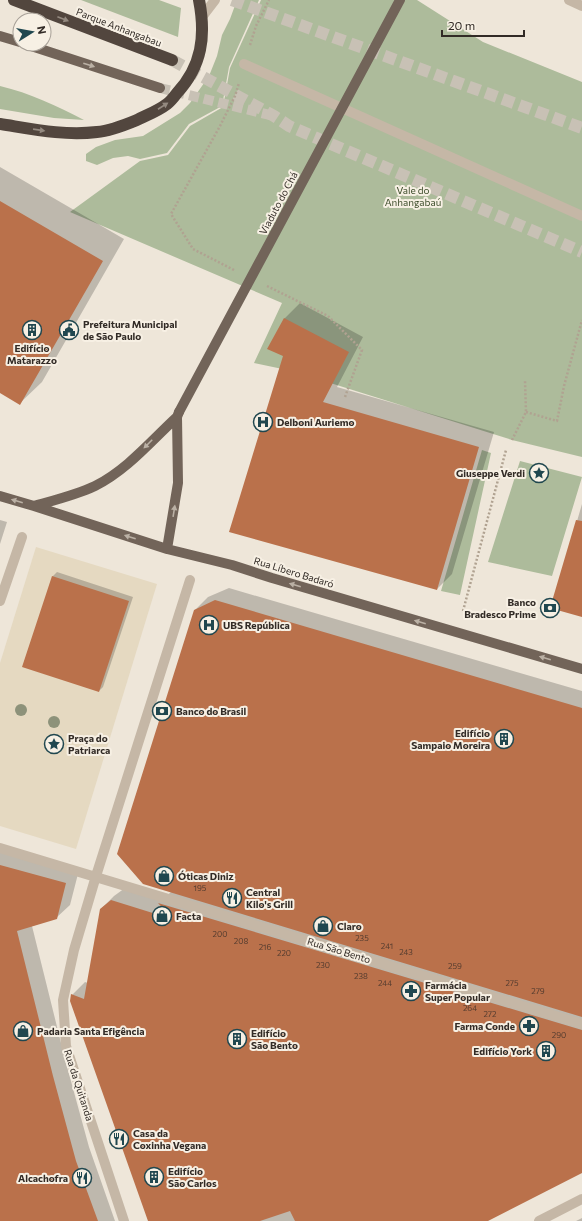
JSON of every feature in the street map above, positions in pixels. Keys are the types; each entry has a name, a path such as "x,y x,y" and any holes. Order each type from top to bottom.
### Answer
{"highway":[{"name":"Parque Anhangabau","path":"14,0 172,60"},
{"path":"0,124 59,133 98,132 124,125 151,114 167,105 183,86 197,64 202,40 202,17 199,0"}],"main road":[{"name":"Viaduto do Chá","path":"34,506 75,494 102,482 126,465 178,415 400,0"},
{"path":"0,36 12,40"},
{"path":"50,52 160,88"},
{"name":"Viaduto do Chá","path":"167,549 178,483 178,415"},
{"name":"Rua Líbero Badaró","path":"0,496 167,549 232,565 582,669"}],"street":[{"path":"202,17 215,0"},
{"path":"569,0 582,6"},
{"path":"244,64 582,216"},
{"path":"0,601 22,537"},
{"path":"0,848 96,876 190,580"},
{"name":"Rua São Bento","path":"96,876 582,1024"},
{"name":"Rua da Quitanda","path":"96,876 74,950 63,1000 66,1046 124,1221"},
{"path":"539,1221 582,1199"}],"path":[{"path":"238,272 193,249 171,214 235,96 256,26 269,0"},
{"path":"266,285 328,316 362,350 345,397"},
{"path":"526,412 557,421 564,386 582,320"},
{"path":"512,440 526,412 525,381"},
{"path":"463,610 506,450"}],"green space":[{"path":"81,0 159,0 181,8 178,37"},
{"path":"237,0 259,0 229,67 222,106 189,124 167,153 140,159 128,156 113,158 97,165 86,161 86,154 96,147 115,140 143,136 180,113 190,103 209,76 217,56 222,35"},
{"name":"Vale do Anhangabaú","path":"261,0 417,0 483,42 582,82 582,457 512,440 292,371 254,363 282,303 70,212 140,161 168,155 190,126 223,107 230,68"},
{"path":"0,86 43,100 84,120 54,118 0,109"},
{"path":"482,450 491,453 460,595 441,591"},
{"path":"520,461 582,477 552,576 488,562"}],"shaded area":[{"name":"Praça do Patriarca","path":"36,547 157,584 76,849 0,826 0,663"}],"building":[{"name":"Edifício Matarazzo","path":"0,201 103,261 20,405 0,393"},
{"path":"284,318 349,352 323,402 479,447 437,590 229,532 283,356 267,349"},
{"path":"576,520 582,521 582,617 550,608"},
{"path":"52,576 129,601 99,692 22,667"},
{"path":"215,600 582,708 582,1017 143,884 117,854 194,610"},
{"path":"0,865 66,883 57,919 17,931 76,1161 98,1221 0,1221"},
{"path":"111,900 172,919 158,903 582,1030 582,1173 488,1221 295,1221 290,1211 260,1221 148,1221 70,1001 71,994 84,999 100,909"}],"tunnel":[{"path":"232,0 582,128"},
{"path":"172,60 274,116 289,126 582,252"},
{"path":"160,88 274,116"}],"place":[{"name":"Edifício Matarazzo","path":"32,330"},
{"name":"Prefeitura Municipal de São Paulo","path":"69,330"},
{"name":"Delboni Auriemo","path":"263,422"},
{"name":"Giuseppe Verdi","path":"539,473"},
{"name":"Banco Bradesco Prime","path":"550,608"},
{"name":"UBS República","path":"209,625"},
{"name":"Banco do Brasil","path":"162,711"},
{"name":"Edifício Sampaio Moreira","path":"504,739"},
{"name":"Praça do Patriarca","path":"54,744"},
{"name":"Óticas Diniz","path":"164,876"},
{"name":"Central Kilo's Grill","path":"232,898"},
{"name":"Facta","path":"162,916"},
{"name":"Claro","path":"323,926"},
{"name":"Farmácia Super Popular","path":"411,991"},
{"name":"Farma Conde","path":"529,1026"},
{"name":"Padaria Santa Efigência","path":"23,1031"},
{"name":"Edifício São Bento","path":"237,1039"},
{"name":"Edifício York","path":"546,1051"},
{"name":"Casa da Coxinha Vegana","path":"119,1139"},
{"name":"Edifício São Carlos","path":"154,1177"},
{"name":"Alcachofra","path":"82,1178"}]}
